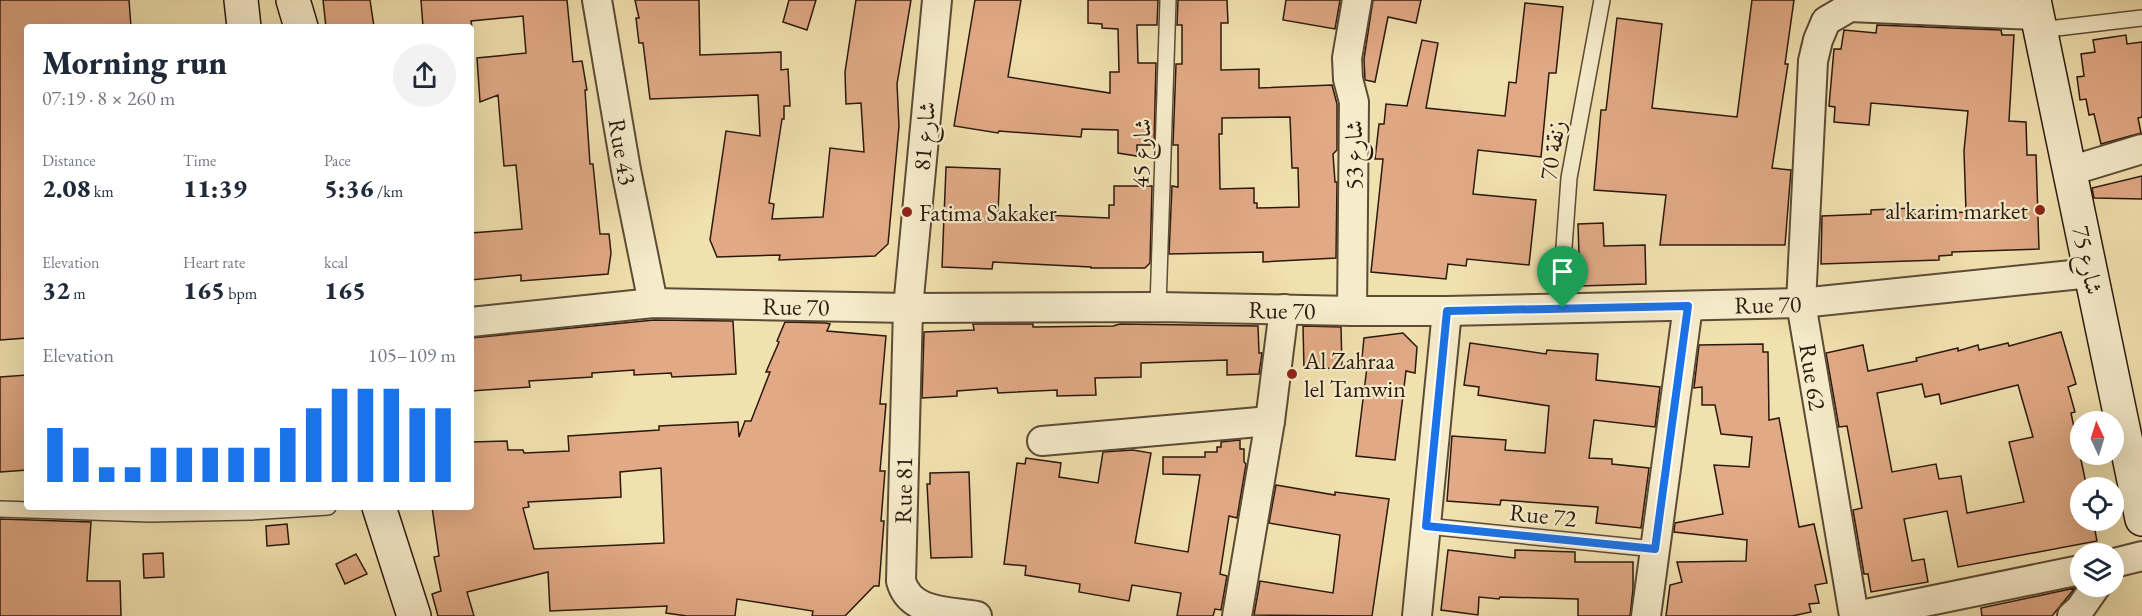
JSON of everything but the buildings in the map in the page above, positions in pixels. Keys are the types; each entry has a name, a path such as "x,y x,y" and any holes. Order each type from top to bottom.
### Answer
{"street":[{"path":"241,0 244,24"},
{"path":"293,0 300,24"},
{"name":"Rue 43","path":"597,0 626,170 653,303"},
{"name":"شارع 81","path":"908,308 937,0"},
{"name":"شارع 53","path":"1353,311 1354,102 1348,79 1347,58 1357,0"},
{"name":"Rue 62","path":"1855,616 1801,303 1813,61 1818,40 1826,21 1850,7 2037,15"},
{"name":"شارع 75","path":"2037,15 2142,519"},
{"path":"2070,171 2142,149"},
{"name":"Rue 70","path":"474,322 653,303 908,308 1353,311 1801,303 2091,273"},
{"path":"1646,616 1688,306"},
{"name":"Rue 81","path":"908,308 901,581 904,592 913,602 925,608 977,616"},
{"path":"1236,616 1270,421 1284,309"},
{"path":"1417,616 1447,311"},
{"path":"1042,441 1270,421"},
{"path":"380,510 414,616"},
{"path":"2124,560 2142,556"},
{"path":"1855,616 2070,572"},
{"path":"2073,616 2088,597"}],"lane":[{"name":"شارع 45","path":"1158,308 1168,0"},
{"name":"زنقة 70","path":"1563,308 1569,178 1602,0"},
{"path":"2037,15 2142,18"},
{"path":"0,509 24,510"},
{"path":"30,510 150,514 281,510"},
{"name":"Rue 72","path":"1426,526 1655,549"}],"place":[{"name":"al karim market","path":"2040,210"},
{"name":"Fatima Sakaker","path":"907,212"},
{"name":"Al Zahraa lel Tamwin","path":"1292,374"}],"route":[{"path":"1688,306 1655,549 1426,526 1447,311 1563,308 1688,306"}]}
